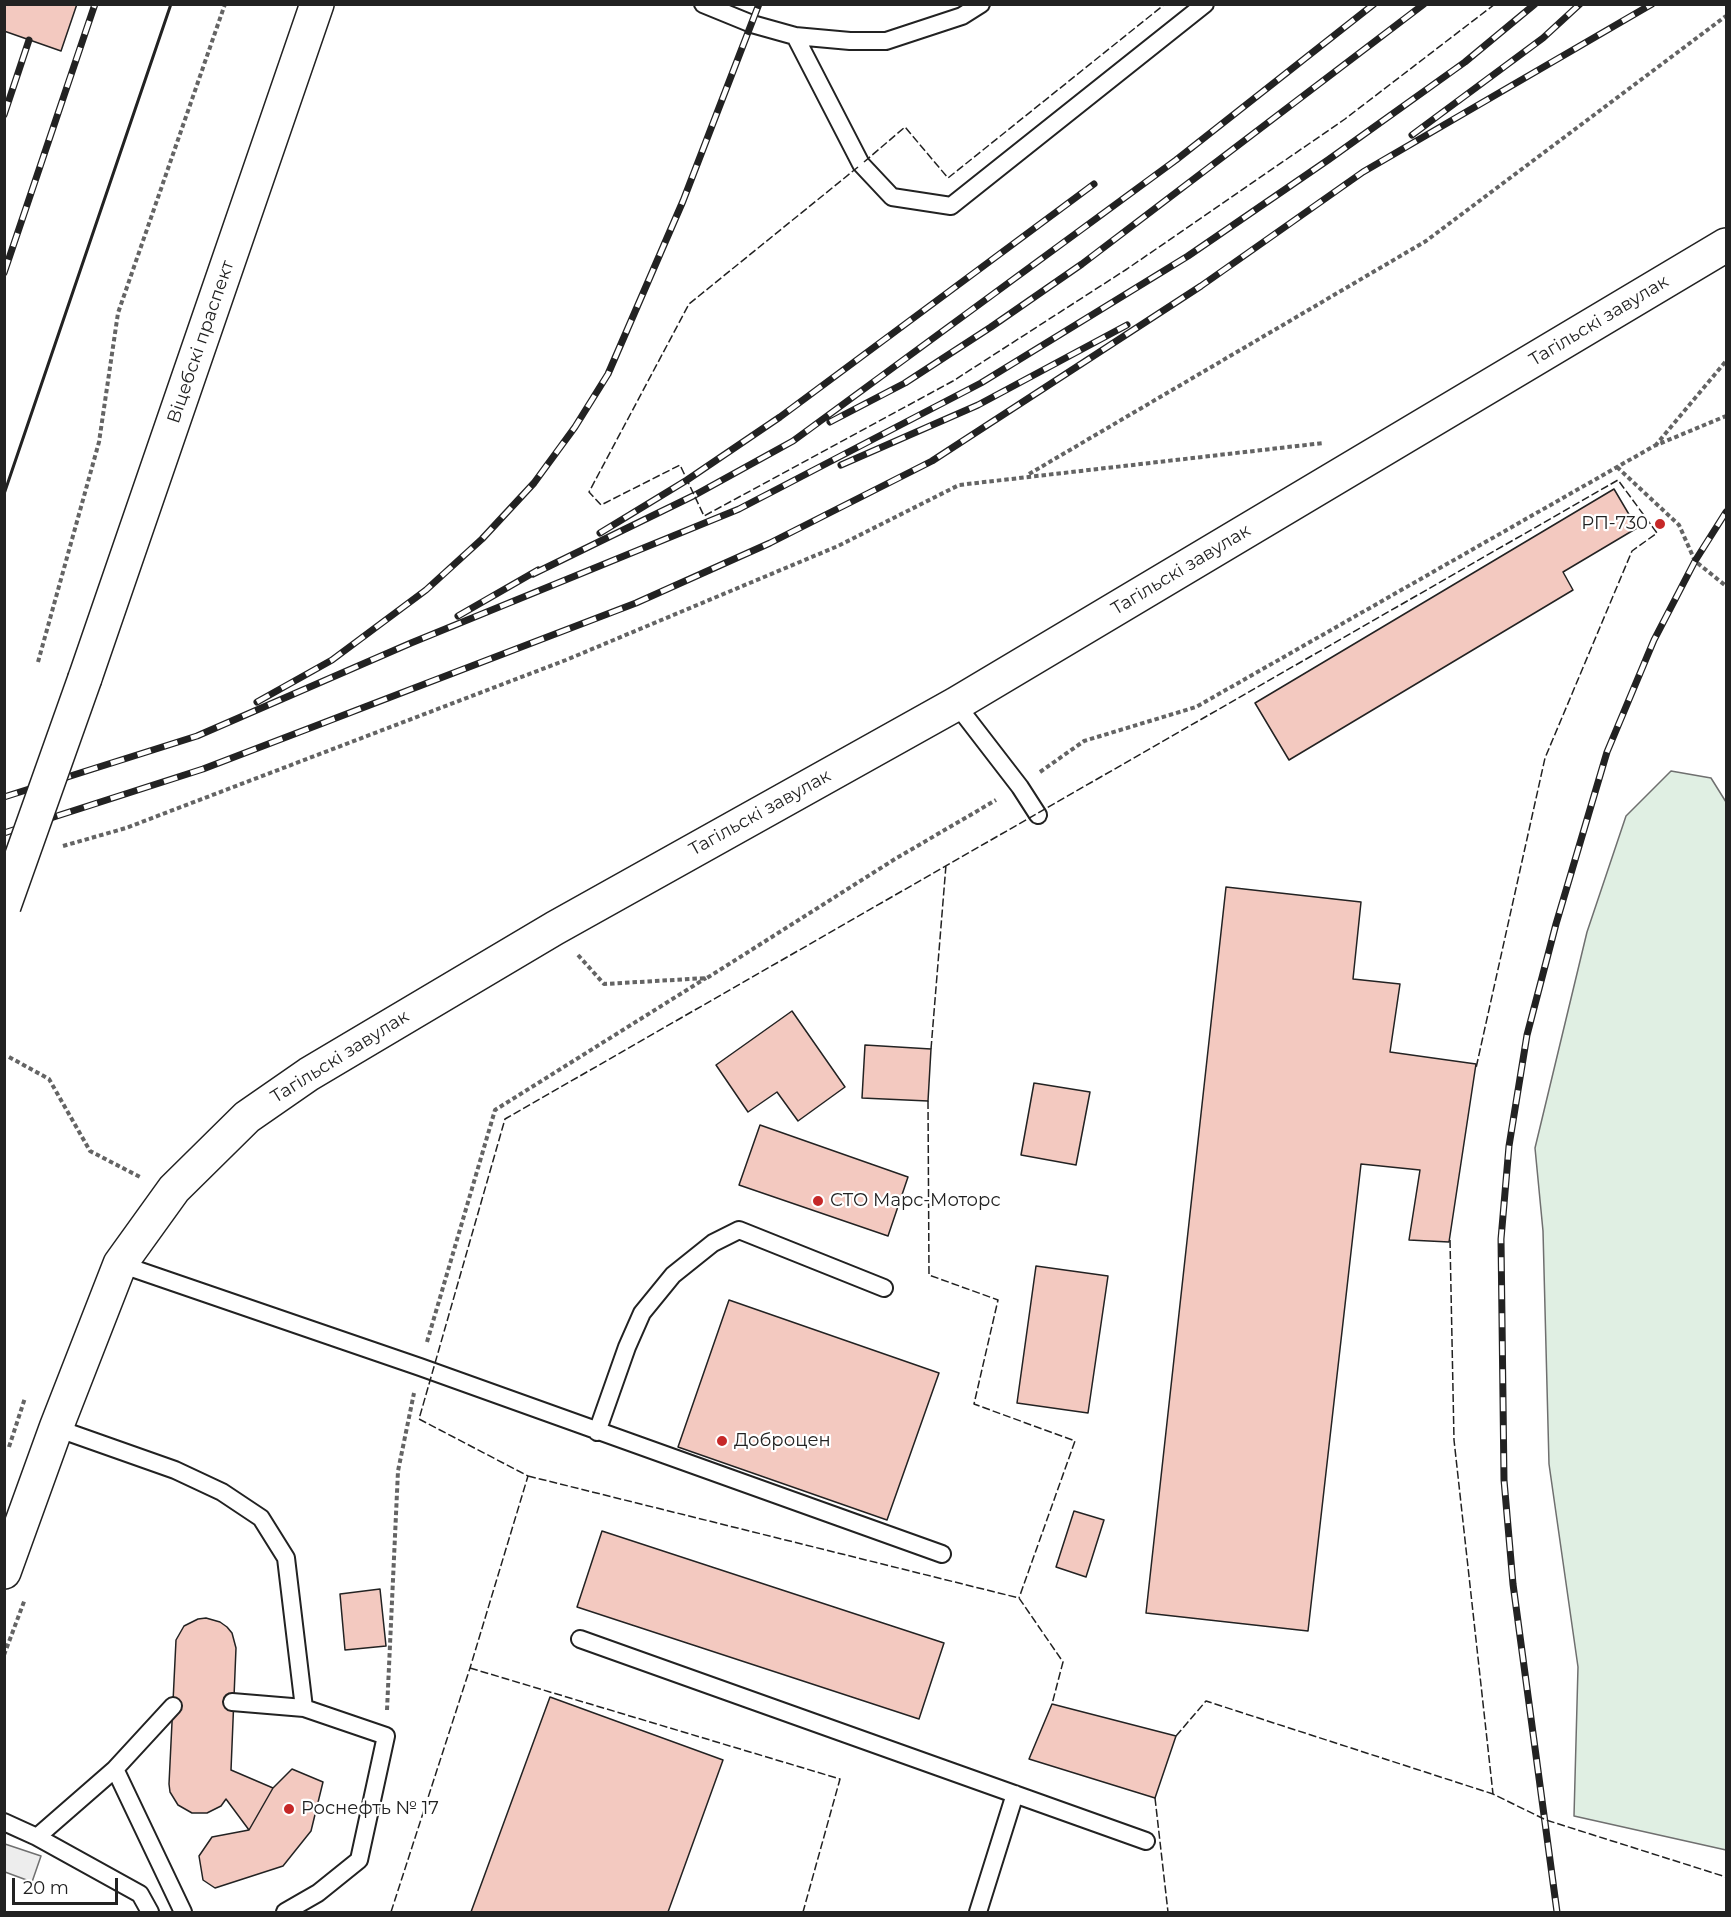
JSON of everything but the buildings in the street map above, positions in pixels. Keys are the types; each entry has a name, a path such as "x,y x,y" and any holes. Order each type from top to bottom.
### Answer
{"main road":[{"name":"Віцебскі праспект","path":"4,906 317,4"},
{"name":"Тагільскі завулак","path":"4,1572 56,1428 120,1264 174,1189 247,1117 309,1074 555,928 957,704 1726,245"}],"lane":[{"path":"703,4 752,24 795,36 850,41 886,41 962,16 981,4"},
{"path":"795,36 861,164 892,197 951,206 1204,4"},
{"path":"957,704 1020,787 1038,815"},
{"path":"597,1432 627,1347 642,1313 673,1275 712,1244 739,1230 884,1288"},
{"path":"120,1264 420,1367 942,1554"},
{"path":"56,1428 175,1470 222,1492 261,1518 286,1558 304,1708"},
{"path":"580,1639 1146,1841"},
{"path":"232,1702 304,1708 386,1736 359,1860 318,1893 285,1912"},
{"path":"37,1837 115,1769 173,1706"},
{"path":"115,1769 183,1912"},
{"path":"978,1912 1015,1794"},
{"path":"4,1822 37,1837 140,1894 150,1912"}],"path":[{"path":"39,662 99,442 118,313 225,4"},
{"path":"1026,476 1426,241 1726,16"},
{"path":"1654,446 1726,361"},
{"path":"386,1736 398,1471 420,1367 495,1110 896,859 1020,787 1084,741 1196,707 1654,446 1726,416"},
{"path":"60,847 126,828 566,660 838,546 959,485 1323,443"},
{"path":"1617,467 1679,525 1695,561 1726,586"},
{"path":"555,928 604,984 707,978"},
{"path":"9,1057 49,1079 90,1151 147,1180"},
{"path":"8,1452 24,1398"}],"green space":[{"path":"1671,771 1711,778 1726,802 1726,1850 1574,1816 1578,1667 1549,1464 1543,1231 1535,1148 1587,932 1626,816"}],"shaded area":[{"path":"5,1844 41,1856 32,1882 5,1872"}],"railway":[{"path":"4,273 95,4"},
{"path":"257,702 332,660 426,590 482,539 534,483 575,427 608,374 683,201 759,4"},
{"path":"533,574 695,495 793,441 1176,160 1374,4"},
{"path":"830,422 905,383 1082,264 1424,4"},
{"path":"4,797 197,736 411,643 739,509 981,383 1188,256 1465,62 1535,4"},
{"path":"1412,135 1543,38 1580,4"},
{"path":"4,833 203,769 636,603 770,543 932,461 1201,286 1363,172 1652,4"},
{"path":"4,115 29,40"},
{"path":"600,533 687,480 780,417 1094,184"},
{"path":"841,465 978,405 1127,325"},
{"path":"1557,1912 1513,1584 1504,1480 1501,1239 1509,1146 1527,1035 1556,924 1607,752 1654,640 1695,561 1726,512"},
{"path":"458,616 538,570"}],"fence":[{"path":"864,162 905,127 948,178 1165,4"},
{"path":"858,167 689,304 589,492 601,505 680,465 704,516 953,381 1127,269 1345,119 1495,4"},
{"path":"391,1912 470,1668 528,1476 419,1419 505,1119 1618,480 1657,533 1632,551 1545,758 1476,1068"},
{"path":"931,1049 946,865"},
{"path":"928,1101 929,1275 998,1300 974,1404 1075,1441 1019,1598"},
{"path":"1450,1240 1454,1440 1493,1794 1546,1820 1726,1877"},
{"path":"528,1476 1019,1598 1063,1662 1052,1704"},
{"path":"470,1668 840,1779 803,1912"},
{"path":"1176,1736 1206,1701 1493,1794"},
{"path":"1155,1798 1168,1912"}],"wall":[{"path":"4,494 171,4"}],"place":[{"name":"РП-730","path":"1660,524"},
{"name":"СТО Марс-Моторс","path":"818,1201"},
{"name":"Доброцен","path":"722,1441"},
{"name":"Роснефть № 17","path":"289,1809"}]}
